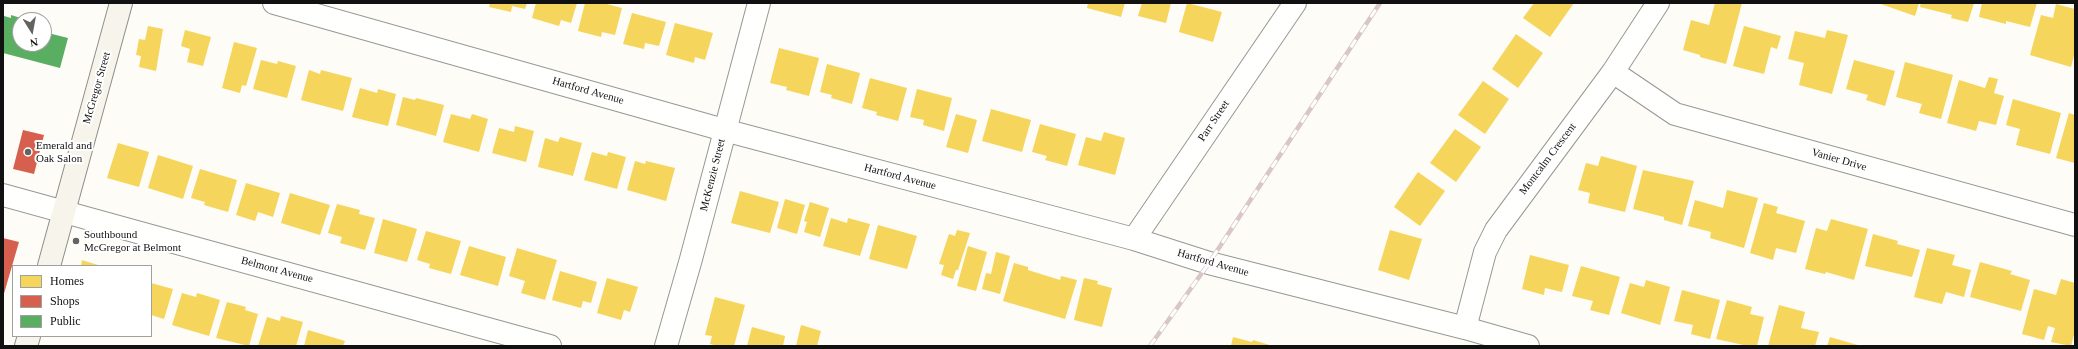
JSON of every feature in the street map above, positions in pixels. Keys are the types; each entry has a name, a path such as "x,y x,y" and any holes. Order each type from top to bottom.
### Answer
{"main road":[{"name":"McGregor Street","path":"49,265 121,3"}],"street":[{"name":"Hartford Avenue","path":"274,3 724,130 1134,239 1209,263 1465,328 1528,346"},
{"name":"McKenzie Street","path":"666,346 691,259 724,130 759,3"},
{"name":"Parr Street","path":"1134,239 1295,3"},
{"name":"Montcalm Crescent","path":"1465,328 1485,252 1496,230 1613,72 1658,3"},
{"name":"Vanier Drive","path":"1613,72 1674,114 2075,225"},
{"name":"Belmont Avenue","path":"3,195 550,346"}],"building: Homes":[{"path":"490,3 527,3 525,9 512,6 511,12 489,7"},
{"path":"536,3 577,3 571,23 561,20 559,26 532,18"},
{"path":"585,3 603,3 622,8 615,35 602,32 601,37 578,31"},
{"path":"1088,3 1125,3 1121,17 1087,8"},
{"path":"1142,3 1171,3 1166,23 1138,16"},
{"path":"1187,3 1222,12 1213,42 1179,32"},
{"path":"1534,3 1574,3 1550,37 1523,18"},
{"path":"1715,3 1742,3 1726,64 1700,57 1700,55 1683,50 1691,20 1709,25"},
{"path":"1878,3 1919,3 1915,16"},
{"path":"1921,3 1974,3 1968,22 1951,18 1952,15 1920,7"},
{"path":"1982,3 2037,3 2030,27 2006,21 2006,24 1979,17"},
{"path":"2056,4 2075,9 2075,52 2071,67 2030,55 2041,15 2053,18"},
{"path":"632,13 666,22 659,46 645,43 644,49 623,44"},
{"path":"675,23 713,33 705,60 695,57 694,63 666,55"},
{"path":"148,26 163,29 156,71 139,67 141,56 136,55 139,39 145,40"},
{"path":"1744,26 1781,36 1777,49 1771,47 1764,74 1733,66"},
{"path":"185,30 211,37 203,66 187,62 190,49 181,46"},
{"path":"1827,30 1848,35 1832,94 1799,85 1804,63 1788,59 1795,31 1825,38"},
{"path":"1516,34 1543,53 1518,88 1492,69"},
{"path":"234,42 257,48 246,86 242,85 240,93 222,88"},
{"path":"779,48 819,58 809,96 786,90 787,87 770,83"},
{"path":"261,60 277,64 278,61 296,66 287,98 253,89"},
{"path":"1854,60 1895,71 1885,106 1866,100 1868,95 1846,89"},
{"path":"1905,62 1953,75 1941,119 1919,113 1922,104 1896,97"},
{"path":"827,64 860,73 852,104 831,98 832,95 820,92"},
{"path":"309,70 320,74 321,70 352,78 343,111 301,100"},
{"path":"1989,77 1998,79 1994,93 2004,96 1996,125 1979,121 1976,131 1947,123 1959,80 1985,88"},
{"path":"870,78 907,88 898,121 876,115 877,112 862,108"},
{"path":"1483,81 1509,99 1485,134 1458,115"},
{"path":"360,88 377,93 378,89 396,94 388,126 352,117"},
{"path":"917,89 952,98 944,131 923,125 924,120 910,117"},
{"path":"403,97 415,100 416,98 444,105 436,136 396,125"},
{"path":"2013,99 2061,113 2050,154 2016,145 2020,129 2006,125"},
{"path":"991,109 1031,120 1022,152 982,141"},
{"path":"2069,113 2075,115 2075,163 2056,158"},
{"path":"451,114 470,119 472,114 488,119 479,152 443,142"},
{"path":"956,114 977,120 968,153 946,147"},
{"path":"1040,124 1076,134 1067,166 1045,160 1047,156 1032,152"},
{"path":"515,126 534,131 526,162 492,153 499,128 514,132"},
{"path":"1455,129 1481,147 1456,182 1430,163"},
{"path":"1104,132 1125,138 1115,175 1078,165 1086,137 1101,141"},
{"path":"560,137 582,143 573,176 538,167 545,138 558,142"},
{"path":"118,143 149,152 139,187 107,178"},
{"path":"592,152 607,156 608,152 626,157 617,189 584,180"},
{"path":"158,155 193,166 183,199 148,188"},
{"path":"1601,156 1637,166 1625,212 1588,203 1590,193 1578,190 1586,163 1598,166"},
{"path":"635,161 645,164 646,161 675,168 666,201 627,190"},
{"path":"200,169 237,180 228,212 204,205 205,202 191,198"},
{"path":"1643,170 1694,181 1682,225 1664,220 1664,217 1633,209"},
{"path":"1418,172 1445,191 1420,226 1394,207"},
{"path":"246,183 280,193 273,217 258,212 255,221 236,215"},
{"path":"1727,190 1758,198 1744,248 1710,238 1711,232 1688,226 1695,200 1723,208"},
{"path":"740,191 779,202 770,233 731,223"},
{"path":"290,193 330,205 320,235 281,223"},
{"path":"785,199 805,205 797,234 777,228"},
{"path":"810,202 829,208 820,237 804,232 807,222 804,221"},
{"path":"1764,203 1778,207 1776,213 1805,221 1796,253 1776,248 1773,260 1750,253"},
{"path":"337,204 360,210 359,214 375,218 365,250 340,243 342,237 328,233"},
{"path":"831,218 847,223 848,218 870,224 860,256 823,246"},
{"path":"383,219 417,229 407,262 374,253"},
{"path":"1831,219 1868,229 1854,280 1826,272 1825,274 1805,269 1816,228 1827,231"},
{"path":"878,225 917,236 907,269 869,259"},
{"path":"957,230 970,233 958,270 956,270 953,279 941,275 944,265 939,264 949,234 955,236"},
{"path":"1390,230 1422,239 1409,280 1378,270"},
{"path":"426,231 461,241 451,274 429,268 430,264 417,260"},
{"path":"1873,234 1898,241 1897,244 1920,250 1912,277 1865,266"},
{"path":"469,246 506,257 498,286 460,275"},
{"path":"968,246 987,252 976,291 957,286"},
{"path":"517,248 557,260 545,300 521,293 525,281 509,276"},
{"path":"1927,248 1955,255 1952,265 1971,270 1964,297 1946,292 1942,304 1914,297"},
{"path":"996,252 1010,256 1000,294 982,289 986,273 991,274"},
{"path":"1530,255 1569,265 1562,292 1545,288 1544,295 1522,289"},
{"path":"82,260 98,265 81,265"},
{"path":"1980,262 2012,271 2010,274 2030,280 2021,311 1970,297"},
{"path":"1014,263 1028,267 1028,270 1060,280 1061,276 1077,280 1065,319 1003,301"},
{"path":"1581,266 1620,277 1609,315 1590,310 1593,301 1572,296"},
{"path":"560,271 597,282 591,303 583,301 581,308 552,300"},
{"path":"607,278 638,287 630,312 624,310 621,320 597,313"},
{"path":"1084,278 1098,281 1097,284 1112,288 1102,327 1074,320"},
{"path":"2061,279 2075,283 2075,331 2071,346 2051,342 2055,328 2048,326 2044,340 2022,334 2034,289 2056,295"},
{"path":"1646,280 1670,287 1660,325 1621,313 1630,283 1644,287"},
{"path":"152,283 173,289 164,319 152,315"},
{"path":"1682,290 1720,300 1710,339 1691,334 1693,325 1674,321"},
{"path":"182,293 196,297 197,293 220,300 209,336 172,325"},
{"path":"715,297 745,305 734,346 718,346 710,344 712,336 705,335"},
{"path":"1727,300 1752,307 1750,314 1764,317 1757,346 1748,346 1716,339"},
{"path":"227,302 246,307 245,310 258,314 249,346 216,338"},
{"path":"1779,305 1805,312 1801,328 1819,332 1815,346 1768,346"},
{"path":"281,316 303,322 296,346 258,346 267,317 280,321"},
{"path":"801,325 821,331 817,346 796,346"},
{"path":"752,327 785,336 783,346 747,346"},
{"path":"308,330 345,341 343,346 304,346"},
{"path":"1233,337 1252,342 1253,340 1273,346 1231,346"},
{"path":"1830,337 1861,346 1827,346"}],"building: Shops":[{"name":"Emerald and Oak Salon","path":"23,130 44,135 34,174 13,169"},
{"path":"3,238 19,242 3,297"}],"building: Public":[{"path":"11,15 12,52 52,52 52,34 68,38 60,68 3,53 4,16 11,18"}],"railway":[{"path":"1150,346 1209,263 1380,3"}],"place":[{"name":"Emerald and Oak Salon","path":"28,152"},
{"name":"Southbound McGregor at Belmont","path":"76,241"}]}
